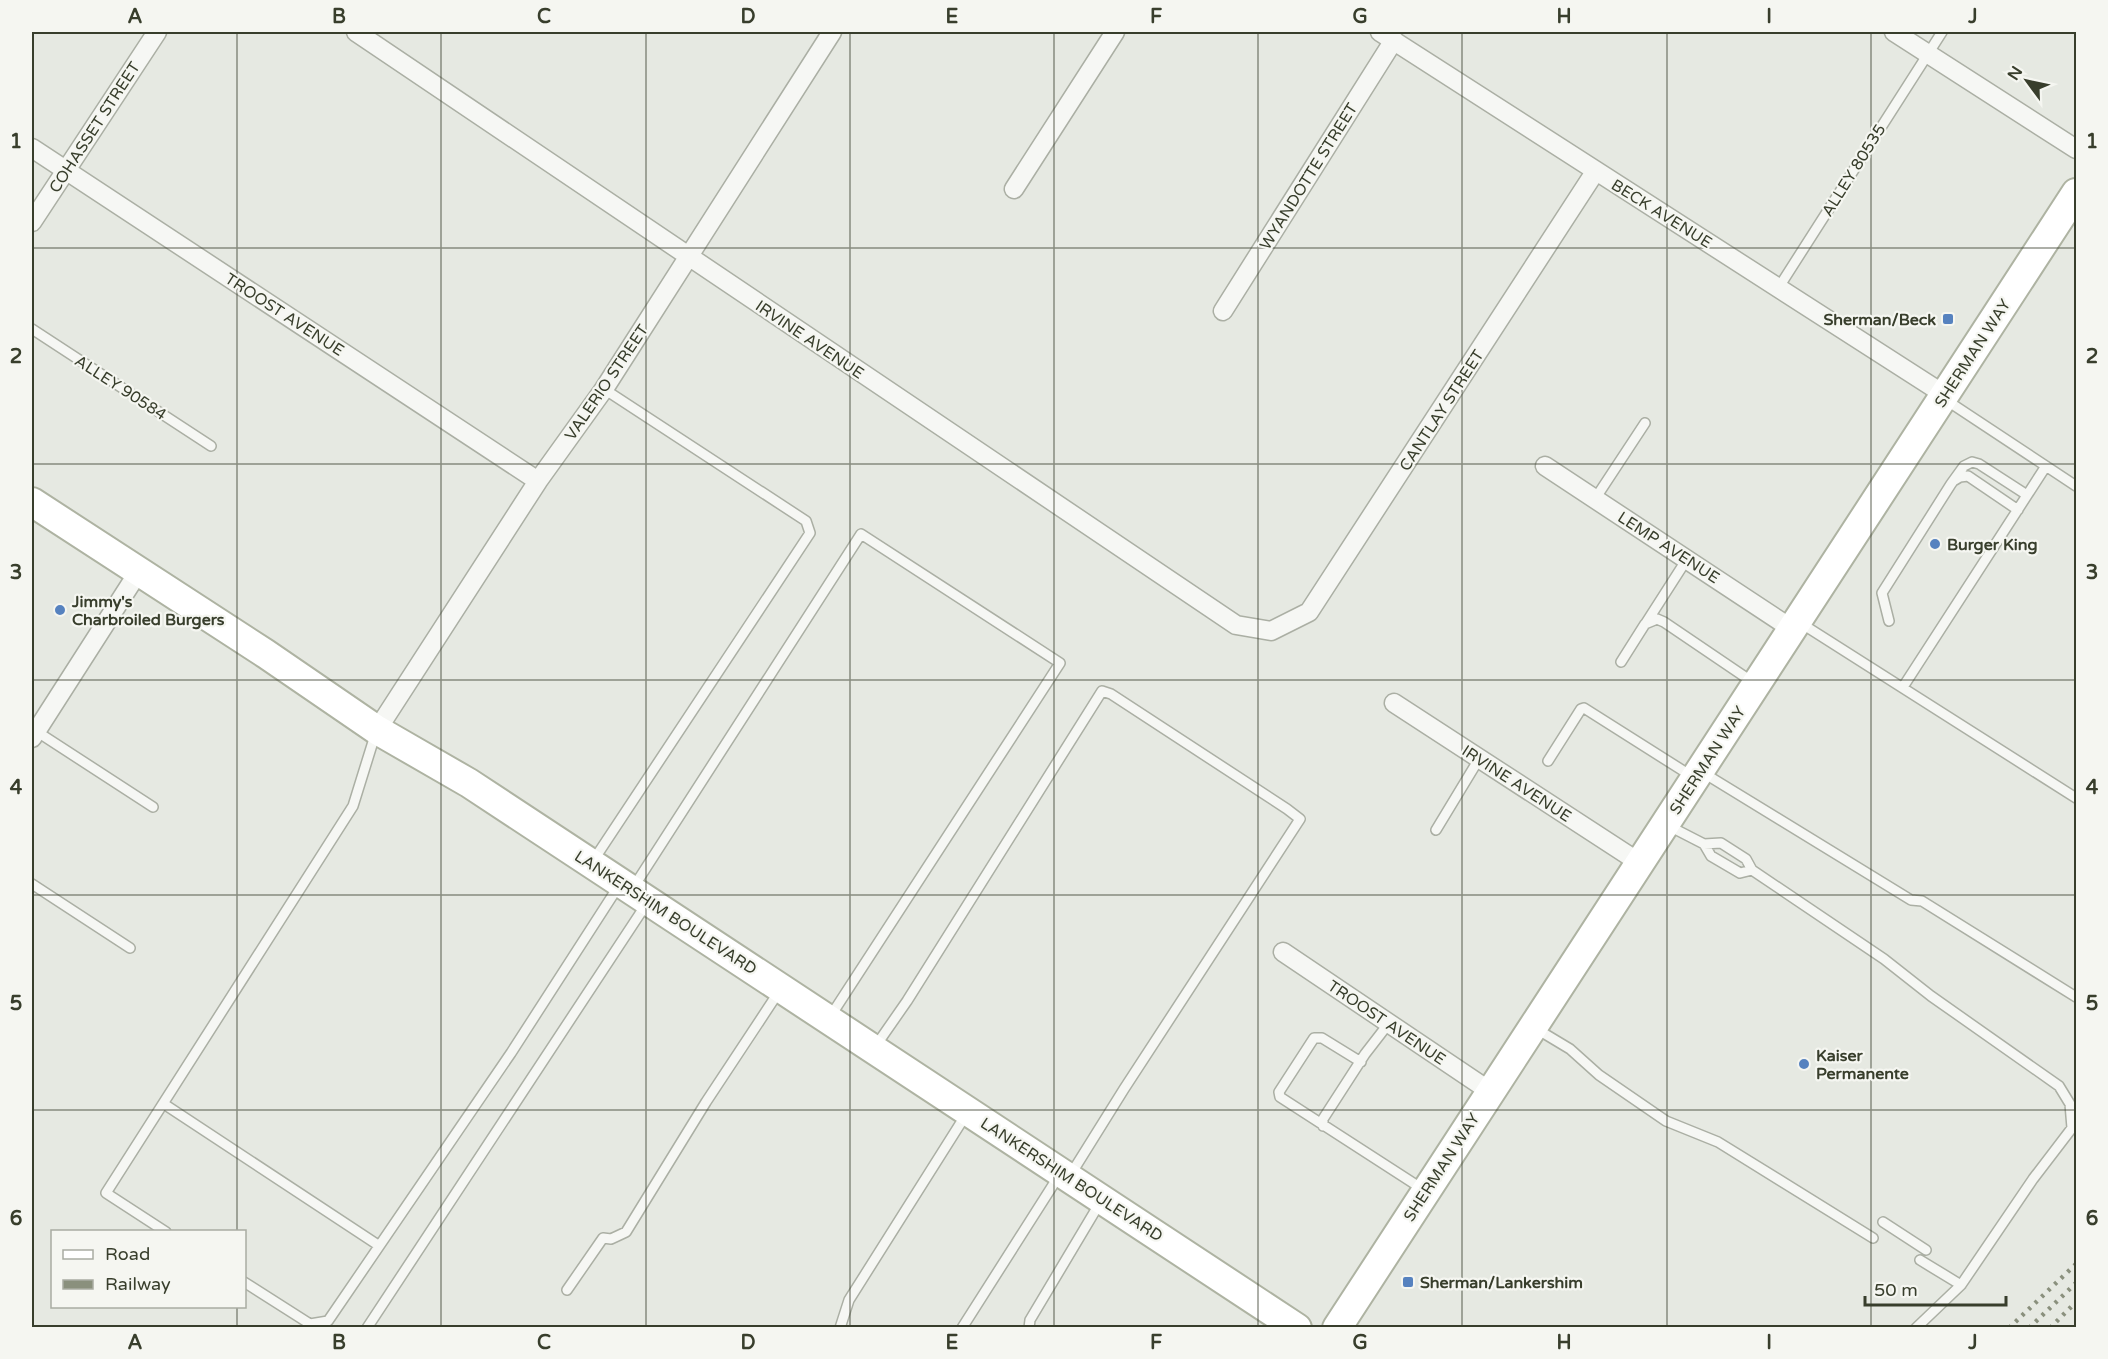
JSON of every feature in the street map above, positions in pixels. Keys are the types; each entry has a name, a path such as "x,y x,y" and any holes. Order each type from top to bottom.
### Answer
{"main road":[{"name":"SHERMAN WAY","path":"1337,1328 2076,193"},
{"name":"LANKERSHIM BOULEVARD","path":"32,502 266,654 377,730 469,783 1297,1328"}],"street":[{"name":"COHASSET STREET","path":"32,222 157,32"},
{"name":"IRVINE AVENUE","path":"356,32 1236,625 1271,631"},
{"name":"VALERIO STREET","path":"377,730 538,481 604,389 832,32"},
{"path":"1014,189 1115,32"},
{"path":"1894,32 2076,149"},
{"name":"BECK AVENUE","path":"1387,36 1595,172 1779,287 1944,396"},
{"name":"WYANDOTTE STREET","path":"1223,311 1387,36"},
{"name":"TROOST AVENUE","path":"32,148 538,481"},
{"name":"CANTLAY STREET","path":"1271,631 1309,612 1595,172"},
{"name":"LEMP AVENUE","path":"1545,466 1687,560 1795,625"},
{"path":"34,735 139,571"},
{"name":"IRVINE AVENUE","path":"1394,703 1640,863"},
{"name":"TROOST AVENUE","path":"1283,952 1491,1092"}],"lane":[{"name":"ALLEY 80535","path":"1779,287 1942,32"},
{"name":"ALLEY 90584","path":"32,329 211,446"},
{"path":"591,863 810,533 806,521 604,389"},
{"path":"1944,396 2076,486"},
{"path":"1595,499 1645,423"},
{"path":"1889,621 1882,593 1951,484 1965,466 1972,462 1979,464 2027,495"},
{"path":"1903,687 2046,466"},
{"path":"1951,484 1960,477 1968,476 2018,510"},
{"path":"367,1328 634,891 861,534 1060,663 828,1019"},
{"path":"1621,662 1687,560"},
{"path":"1645,624 1657,619 1664,622 1756,684"},
{"path":"1795,625 1903,687 2076,796"},
{"path":"874,1049 907,1001 1102,691 1111,694 1300,819 1124,1089 963,1328"},
{"path":"1548,762 1581,709 1584,708 1911,900 1922,901 2076,997"},
{"path":"163,1230 106,1193 352,806 377,730"},
{"path":"34,735 153,807"},
{"path":"1436,830 1479,759"},
{"path":"1665,824 1704,844 1721,843 1746,859 1752,870 1884,959 1931,996 2059,1086 2070,1104 2072,1128 2033,1179 1960,1285 1916,1328"},
{"path":"1704,844 1711,856 1740,873 1752,870"},
{"path":"32,884 130,948"},
{"path":"246,1283 310,1324 328,1321 511,1053 597,919 634,891"},
{"path":"567,1290 603,1238 611,1239 626,1232 706,1101 781,988"},
{"path":"1323,1126 1323,1119 1389,1023"},
{"path":"1533,1027 1570,1049 1599,1075 1665,1121 1718,1142 1873,1238"},
{"path":"1361,1062 1322,1038 1314,1038 1279,1092 1282,1101 1426,1191"},
{"path":"164,1104 378,1245"},
{"path":"840,1328 849,1300 969,1111"},
{"path":"1029,1328 1030,1320 1102,1199"},
{"path":"1883,1222 1926,1250"},
{"path":"1920,1260 1960,1285"}],"railway":[{"path":"2009,1328 2076,1264"},
{"path":"2029,1328 2076,1283"},
{"path":"2050,1328 2076,1302"}],"place":[{"name":"Sherman/Beck","path":"1948,319"},
{"name":"Burger King","path":"1935,544"},
{"name":"Jimmy's Charbroiled Burgers","path":"60,610"},
{"name":"Kaiser Permanente","path":"1804,1064"},
{"name":"Sherman/Lankershim","path":"1408,1282"}]}
